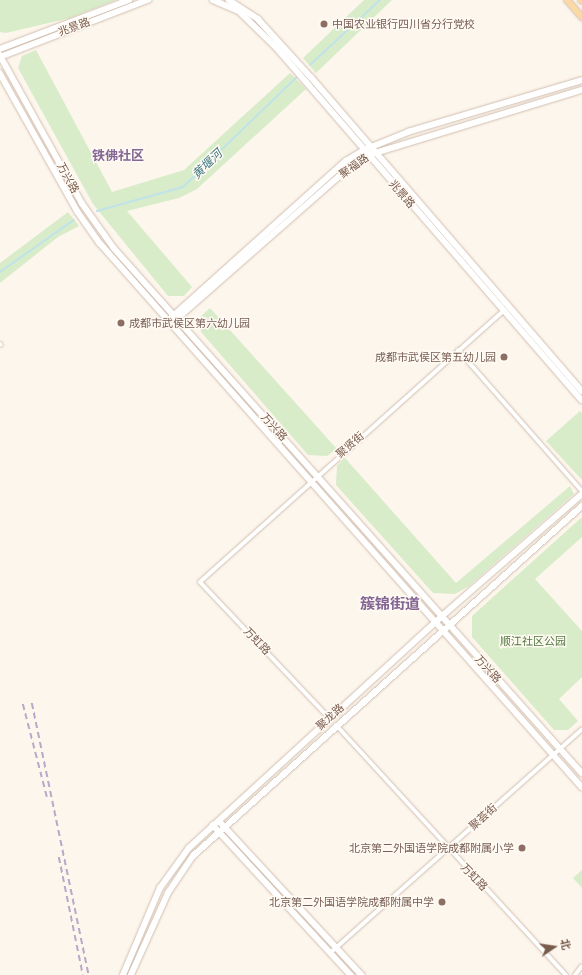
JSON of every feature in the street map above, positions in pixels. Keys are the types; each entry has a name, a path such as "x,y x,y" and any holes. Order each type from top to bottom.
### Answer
{"main road":[{"name":"兆景路","path":"0,49 129,0"},
{"name":"兆景路","path":"0,56 148,0"},
{"name":"兆景路","path":"214,0 252,21 367,149"},
{"name":"兆景路","path":"229,0 258,19 503,311 582,400"},
{"path":"567,0 582,16"},
{"name":"万兴路","path":"0,56 93,220 176,317 441,617 582,773"},
{"path":"0,73 88,227 170,323 582,787"},
{"path":"176,317 346,161 367,149 408,132 582,80"},
{"name":"聚福路","path":"170,323 350,167 371,154 582,90"},
{"name":"兆景路","path":"371,154 582,391"},
{"name":"聚龙路","path":"123,975 160,888 189,848 329,718 441,617 582,494"},
{"name":"聚龙路","path":"131,975 168,893 193,856 223,826 441,629 582,506"},
{"path":"218,820 362,975"},
{"path":"213,825 351,975"}],"street":[{"name":"聚贤街","path":"200,582 310,480 503,311"},
{"path":"458,350 582,491"},
{"name":"万虹路","path":"200,582 329,718"},
{"name":"万虹路","path":"336,724 447,848 566,975"},
{"name":"聚荟街","path":"330,953 582,729"},
{"path":"575,975 582,966"}],"green space":[{"path":"0,0 116,0 70,18 6,33 0,32"},
{"path":"364,0 392,0 316,73 303,58"},
{"path":"36,50 112,192 184,170 290,73 306,89 197,189 179,198 127,211 192,287 184,296 168,296 93,204 18,68 22,56"},
{"path":"68,212 79,226 58,237 0,283 0,263"},
{"path":"210,308 337,449 327,456 308,455 201,332 200,317"},
{"path":"580,411 582,413 582,480 546,441"},
{"path":"345,458 456,583 570,486 574,494 469,586 455,594 433,593 336,485 337,466"},
{"name":"顺江社区公园","path":"582,517 582,537 535,579 582,631 582,677 559,699 578,721 568,730 554,730 472,637 472,616"},
{"path":"582,870 582,888 573,878"}],"waterway":[{"name":"黄堰河","path":"310,65 380,0"},
{"name":"黄堰河","path":"97,211 183,187 296,78"},
{"name":"黄堰河","path":"0,272 74,220"}],"railway":[{"path":"32,703 89,975"},
{"path":"23,704 47,797"},
{"path":"59,857 83,975"}],"place":[{"name":"中国农业银行四川省分行党校","path":"324,24"},
{"name":"成都市武侯区第六幼儿园","path":"121,323"},
{"name":"成都市武侯区第五幼儿园","path":"504,357"},
{"name":"北京第二外国语学院成都附属小学","path":"522,848"},
{"name":"北京第二外国语学院成都附属中学","path":"442,902"}],"district":[{"name":"铁佛社区","path":"118,155"},
{"name":"簇锦街道","path":"390,604"}]}
